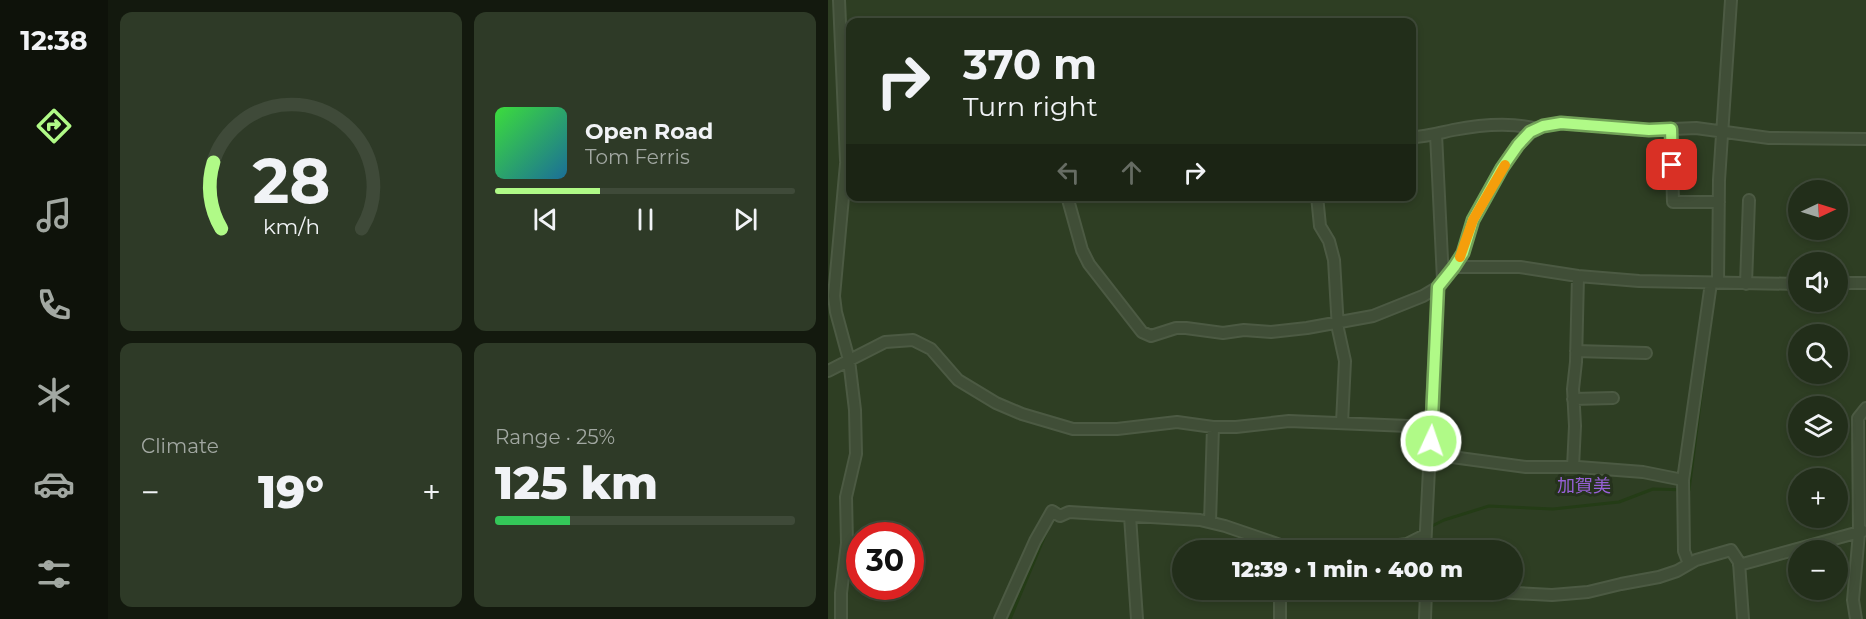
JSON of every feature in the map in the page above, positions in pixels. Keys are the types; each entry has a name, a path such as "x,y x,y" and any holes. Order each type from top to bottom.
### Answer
{"street":[{"path":"838,0 846,128"},
{"path":"1689,564 1684,550 1684,486 1715,283 1731,0"},
{"path":"1068,201 1082,250 1089,264 1142,332 1151,336 1176,328 1186,328 1213,333 1244,330 1271,332 1373,316 1422,296 1441,283 1463,253 1473,220 1502,168 1518,145 1530,132 1537,129 1561,123 1649,130 1696,128 1769,138 1866,139"},
{"path":"1416,136 1472,127 1528,126 1537,129"},
{"path":"1671,129 1673,202 1719,202"},
{"path":"1425,540 1441,283 1436,134"},
{"path":"842,619 841,593 847,543 846,496 856,454 855,410 849,360 834,296 846,179"},
{"path":"1746,284 1749,200"},
{"path":"1318,201 1320,226 1329,240 1334,260 1337,323 1345,361 1342,423"},
{"path":"1454,267 1520,267 1578,276 1639,281 1788,284"},
{"path":"1573,467 1578,276"},
{"path":"1848,283 1866,282"},
{"path":"828,371 885,342 913,340 931,349 958,380 996,403 1052,424 1094,430 1177,422 1213,427 1289,421 1432,427"},
{"path":"1576,351 1646,353"},
{"path":"1573,399 1613,398"},
{"path":"1856,619 1853,600 1863,532 1858,417 1866,408"},
{"path":"1210,518 1213,427"},
{"path":"1431,454 1526,467 1573,467 1643,472 1684,486"},
{"path":"1000,619 1050,512 1210,518 1263,540"},
{"path":"1130,516 1137,619"},
{"path":"1413,540 1425,531"},
{"path":"1739,565 1863,532"},
{"path":"1523,593 1552,595 1588,592 1677,572 1696,560 1731,550 1737,557 1739,565 1743,619"},
{"path":"1280,600 1280,619"},
{"path":"1425,619 1426,600"}],"waterway":[{"path":"1428,528 1444,520 1489,506 1553,509 1619,502 1653,489 1689,490 1711,318"},
{"path":"1010,619 1049,526 1061,509 1065,509"},
{"path":"1156,512 1182,514"},
{"path":"1188,514 1208,516"}],"slow traffic":[{"path":"1460,257 1473,220 1505,165"}],"district":[{"name":"加賀美","path":"1584,486"}],"route":[{"path":"1431,441 1438,287 1463,253 1473,220 1502,168 1518,145 1530,132 1543,126 1561,123 1649,130 1671,129 1672,165"}]}
